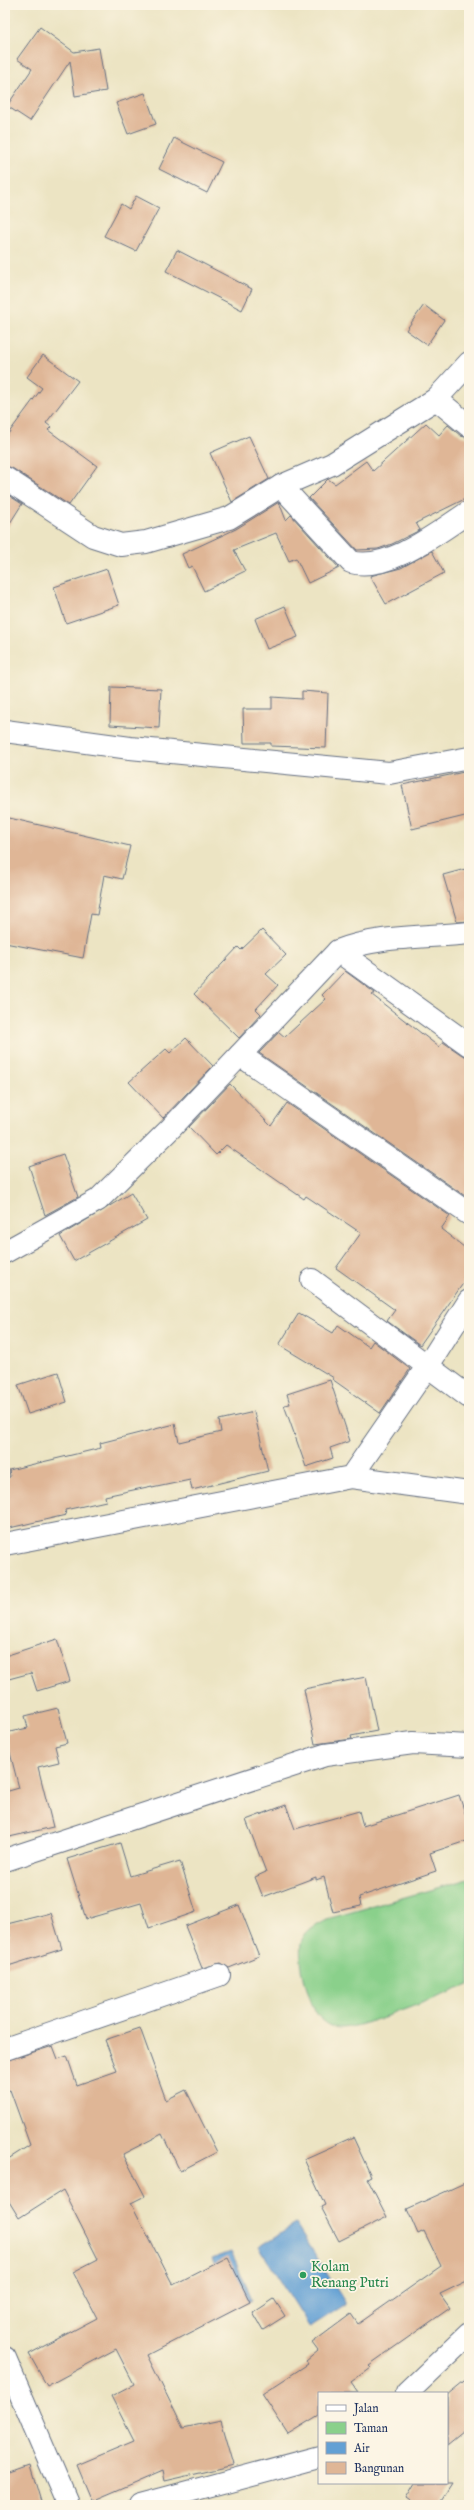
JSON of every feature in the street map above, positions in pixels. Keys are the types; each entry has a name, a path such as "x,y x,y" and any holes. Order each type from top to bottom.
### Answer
{"main road":[{"path":"5,478 93,536 121,545 146,542 229,518 281,486 332,464 436,400 469,363"},
{"path":"436,400 469,426"},
{"path":"281,486 351,562 364,565 400,555 469,512"},
{"path":"5,731 130,748 389,773 469,758"},
{"path":"5,1252 98,1200 240,1055 338,951 356,944 374,941 469,933"},
{"path":"338,951 469,1045"},
{"path":"240,1055 469,1214"},
{"path":"312,1280 469,1397"},
{"path":"351,1477 427,1367 469,1301"},
{"path":"5,1544 351,1477 469,1493"},
{"path":"5,1860 325,1755 413,1743 469,1746"},
{"path":"5,2049 219,1975"},
{"path":"408,2392 469,2334"},
{"path":"5,2358 68,2505"},
{"path":"140,2505 318,2457"}],"green space":[{"path":"469,1879 469,1985 383,2017 349,2027 339,2028 332,2026 319,2017 310,1998 302,1966 302,1940 309,1930 327,1919"}],"water":[{"name":"Kolam Renang Putri","path":"296,2224 346,2304 310,2327 259,2247"},
{"path":"231,2252 252,2299 235,2308 212,2259"}],"building":[{"path":"40,27 74,52 99,48 106,91 75,96 70,61 30,121 7,106 32,69 17,59"},
{"path":"145,93 156,124 128,134 116,103"},
{"path":"174,138 222,162 207,193 159,169"},
{"path":"136,196 159,208 136,251 104,236 121,204 129,209"},
{"path":"177,250 252,289 242,310 166,271"},
{"path":"424,305 444,320 427,345 406,330"},
{"path":"43,355 78,381 46,423 51,427 48,430 97,466 69,505 12,468 5,466 5,438 42,388 27,377"},
{"path":"426,423 439,435 448,425 461,436 469,438 469,497 416,523 420,530 392,544 378,549 357,550 309,498 328,479 335,484 366,461 373,471"},
{"path":"249,436 269,479 232,502 210,453"},
{"path":"5,493 22,504 5,531"},
{"path":"279,502 286,520 291,515 339,568 308,583 296,558 289,561 276,533 234,550 245,571 204,591 192,566 188,568 182,554 236,529"},
{"path":"432,551 444,573 386,604 370,576 401,568"},
{"path":"107,569 119,605 66,623 54,587"},
{"path":"285,606 298,637 267,649 255,619"},
{"path":"111,687 161,689 159,728 110,725"},
{"path":"302,691 328,693 326,748 271,746 271,743 244,743 243,709 272,709 272,697 302,699"},
{"path":"469,771 469,815 412,829 402,785"},
{"path":"5,817 130,846 122,879 104,875 97,915 91,914 83,958 5,943"},
{"path":"469,868 469,921 457,922 443,875"},
{"path":"262,930 286,955 266,974 278,985 256,1009 261,1014 239,1038 194,994 238,947 241,950"},
{"path":"345,971 375,993 372,995 439,1047 443,1042 462,1055 469,1057 469,1192 465,1196 259,1053 279,1032 285,1037 326,999 322,995"},
{"path":"186,1038 213,1066 163,1118 129,1082 166,1049 170,1053"},
{"path":"230,1084 271,1126 287,1103 450,1216 441,1229 469,1251 469,1275 420,1345 387,1321 395,1310 336,1268 361,1233 306,1196 304,1199 226,1145 216,1155 189,1127"},
{"path":"63,1154 78,1197 45,1215 29,1166"},
{"path":"131,1193 147,1220 74,1261 60,1236"},
{"path":"299,1313 333,1333 338,1325 369,1347 373,1341 410,1369 380,1413 332,1379 334,1378 279,1345"},
{"path":"58,1372 67,1402 28,1414 18,1385"},
{"path":"330,1380 350,1441 330,1448 333,1458 306,1467 284,1405 290,1404 287,1394"},
{"path":"254,1412 268,1471 192,1490 190,1480 105,1496 106,1501 65,1510 66,1515 5,1529 5,1478 10,1477 9,1470 101,1448 100,1443 175,1424 179,1442 221,1432 219,1420"},
{"path":"57,1639 70,1681 37,1691 31,1673 5,1680 5,1656"},
{"path":"366,1677 377,1731 351,1736 352,1739 315,1744 304,1689"},
{"path":"58,1708 67,1743 55,1746 59,1762 38,1767 53,1827 5,1838 5,1792 19,1788 5,1733 28,1728 25,1716"},
{"path":"459,1795 469,1825 469,1840 430,1853 436,1871 359,1897 361,1906 333,1912 324,1877 316,1880 316,1877 263,1897 255,1877 266,1872 246,1820 286,1805 295,1829 359,1811 363,1826"},
{"path":"120,1843 130,1876 180,1861 196,1912 149,1928 141,1903 86,1919 67,1859"},
{"path":"239,1905 259,1956 229,1968 221,1963 202,1968 185,1926"},
{"path":"51,1913 62,1949 5,1967 5,1937 10,1936 7,1924"},
{"path":"140,2028 166,2100 186,2090 217,2152 180,2171 162,2134 123,2154 145,2196 131,2203 173,2285 228,2257 250,2302 147,2355 183,2428 221,2420 234,2465 164,2481 162,2471 92,2501 77,2465 134,2441 111,2396 134,2384 116,2349 47,2386 29,2354 97,2318 73,2272 98,2259 63,2190 19,2218 5,2195 5,2161 30,2145 10,2090 5,2092 5,2061 53,2046 58,2059 67,2056 77,2085 117,2071 105,2040"},
{"path":"353,2137 371,2176 367,2178 387,2217 339,2241 321,2207 325,2205 304,2159"},
{"path":"469,2181 469,2280 440,2294 450,2308 369,2365 371,2367 351,2382 358,2392 318,2392 318,2416 288,2434 262,2394 308,2364 306,2361 318,2351 312,2343 351,2314 358,2324 441,2266 424,2231 418,2234 407,2209"},
{"path":"274,2299 285,2316 263,2330 253,2313"},
{"path":"469,2377 469,2427 448,2444 448,2394"},
{"path":"30,2465 42,2505 5,2505 5,2474"},
{"path":"453,2483 439,2505 416,2505 406,2498 414,2484"}],"place":[{"name":"Kolam Renang Putri","path":"303,2275"}]}
